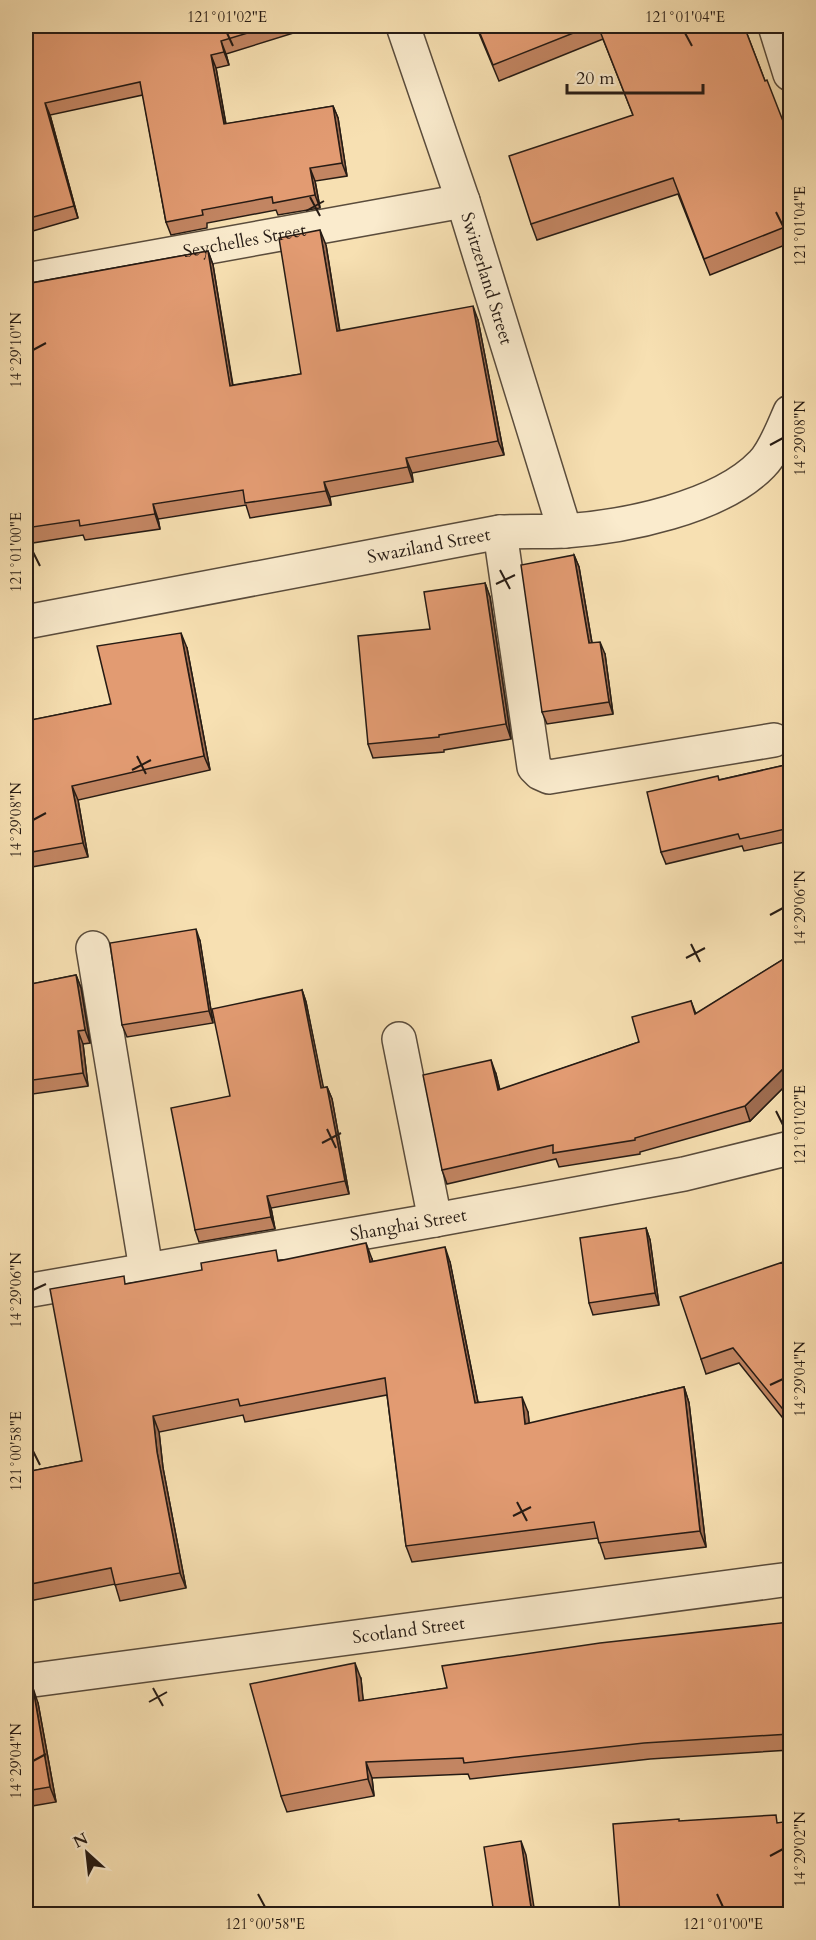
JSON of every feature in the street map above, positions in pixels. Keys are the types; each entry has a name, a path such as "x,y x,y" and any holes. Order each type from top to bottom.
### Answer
{"street":[{"name":"Switzerland Street","path":"403,26 463,201 565,531"},
{"path":"775,26 790,74"},
{"name":"Seychelles Street","path":"26,280 463,201"},
{"name":"Swaziland Street","path":"26,622 500,532 565,531 615,525 661,515 701,501 748,477 764,462 790,412"},
{"path":"500,532 534,767 540,773 549,777 774,740"},
{"path":"93,948 146,1269"},
{"path":"399,1039 435,1220"},
{"name":"Shanghai Street","path":"26,1291 684,1174 790,1149"},
{"name":"Scotland Street","path":"26,1681 790,1579"}],"building":[{"path":"26,26 271,26 221,41 224,52 211,55 224,124 333,106 342,163 310,168 315,195 273,203 272,197 202,210 203,215 166,222 140,82 45,103 74,206 26,219"},
{"path":"477,26 591,26 493,65"},
{"path":"598,26 744,26 790,139 790,225 704,259 673,178 531,224 509,156 633,115"},
{"path":"320,230 337,331 473,306 498,441 406,458 408,467 324,482 326,491 245,503 243,490 153,504 155,514 80,526 79,520 26,528 26,284 208,251 230,386 301,374 279,238"},
{"path":"574,555 589,643 600,642 609,702 542,712 521,565"},
{"path":"485,583 506,724 439,735 439,737 368,744 358,636 430,629 424,592"},
{"path":"181,633 204,756 72,786 83,843 26,853 26,721 111,704 97,646"},
{"path":"790,764 790,828 740,839 738,834 661,852 647,792 718,776 719,780"},
{"path":"196,929 209,1011 122,1025 110,943"},
{"path":"790,955 790,1062 745,1106 635,1138 635,1140 553,1153 553,1145 442,1170 423,1075 491,1060 498,1090 639,1042 632,1017 691,1001 695,1014"},
{"path":"76,975 85,1030 78,1031 83,1073 26,1081 26,985"},
{"path":"302,990 321,1088 327,1087 345,1181 267,1196 271,1217 195,1230 171,1108 230,1096 212,1009"},
{"path":"646,1228 655,1293 589,1303 580,1238"},
{"path":"366,1243 370,1262 445,1247 475,1403 522,1397 525,1424 684,1387 700,1531 599,1543 594,1522 406,1546 385,1378 240,1406 238,1399 153,1416 157,1452 180,1573 115,1585 111,1568 26,1585 26,1472 82,1461 50,1289 124,1276 125,1284 202,1270 201,1263 276,1250 278,1261"},
{"path":"783,1262 790,1286 790,1418 733,1348 701,1359 680,1297"},
{"path":"790,1622 790,1734 644,1743 464,1763 463,1758 366,1762 368,1779 281,1796 250,1684 355,1663 359,1701 447,1688 442,1666 600,1643"},
{"path":"33,1688 50,1787 26,1791 26,1689"},
{"path":"776,1815 777,1823 790,1821 790,1914 620,1914 613,1824"},
{"path":"521,1841 532,1914 494,1914 484,1847"}]}
